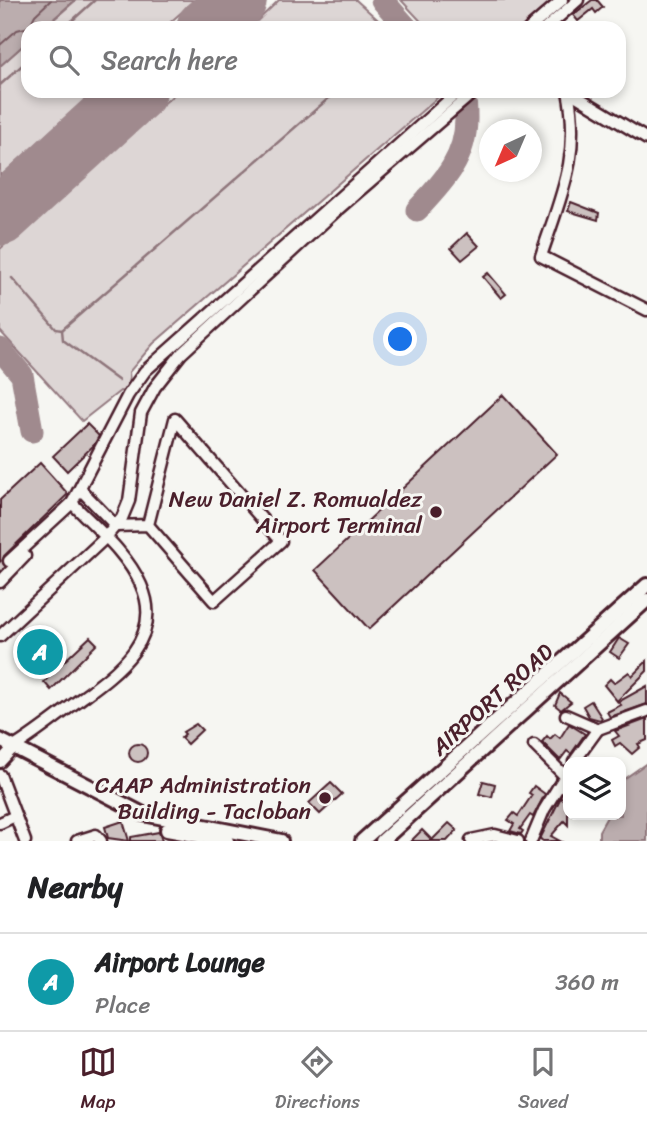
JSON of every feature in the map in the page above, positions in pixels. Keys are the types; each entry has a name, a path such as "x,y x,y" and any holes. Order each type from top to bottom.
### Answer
{"main road":[{"name":"AIRPORT ROAD","path":"388,834 647,585"},
{"name":"AIRPORT ROAD","path":"362,841 388,834 647,600"},
{"path":"0,740 6,753 140,822 227,841"},
{"path":"6,753 153,818 281,841"}],"street":[{"path":"538,21 562,0"},
{"path":"557,21 578,0"},
{"path":"9,561 72,503 128,395 145,371 195,332 452,98"},
{"path":"335,207 467,98"},
{"path":"569,98 574,120 573,151 541,256 647,310"},
{"path":"580,98 647,139"},
{"path":"0,636 117,526 129,501 137,426 144,404 195,332"},
{"path":"128,395 144,404"},
{"path":"175,419 281,541 214,601 148,525 175,419"},
{"path":"81,490 117,526 148,525"},
{"path":"6,753 114,676 136,650 143,637 148,615 142,586 105,538 72,503"},
{"path":"1,580 50,532 49,525"},
{"path":"578,757 598,729 647,711"},
{"path":"566,715 598,729"},
{"path":"534,745 563,770"},
{"path":"0,775 24,841"},
{"path":"531,841 544,810 563,778"},
{"path":"0,823 15,816"},
{"path":"78,841 96,835 101,841"},
{"path":"471,840 486,835 518,841"}],"shaded area":[{"path":"76,0 195,0 172,21 52,21"},
{"path":"279,0 356,0 379,21 257,21"},
{"path":"401,0 554,0 528,21 420,21"},
{"path":"21,47 21,98 87,98 0,177 0,66"},
{"path":"170,98 437,98 153,344 129,372 130,383 125,392 120,391 82,421 0,331 0,249"}],"water":[{"path":"0,0 75,0 51,21 21,21 21,47 0,66"},
{"path":"647,763 647,841 599,841 599,831 605,820 626,820 626,778"}],"building":[{"path":"592,0 597,0 603,7 596,13 593,9 578,21 573,15"},
{"path":"571,202 599,213 598,220 568,211"},
{"path":"467,233 479,246 462,260 451,248"},
{"path":"488,273 506,294 501,298 483,277"},
{"name":"New Daniel Z. Romualdez Airport Terminal","path":"503,395 557,454 369,629 315,570"},
{"path":"87,424 99,436 94,445 67,471 53,456"},
{"path":"40,463 68,494 4,556 4,567 0,571 0,500"},
{"path":"41,637 54,645 57,668 90,637 97,644 51,690 44,682 55,670 32,667 24,654 31,640"},
{"path":"619,638 629,644 619,658 610,652"},
{"path":"647,661 647,671 617,701 604,685 610,679 614,683 629,672 632,676"},
{"path":"647,686 647,704 610,717 607,712 621,705 618,702"},
{"path":"560,693 571,702 561,710 555,705"},
{"path":"591,701 602,718 600,720 589,717 583,706"},
{"path":"647,719 647,740 638,744 640,747 632,754 620,743 615,746 612,740 619,736 615,731"},
{"path":"196,724 202,730 187,744 181,738 185,734 183,732"},
{"path":"569,724 585,734 571,754 567,751 560,760 542,742 547,736 550,739 555,734 560,738"},
{"path":"138,744 144,747 147,753 144,759 138,762 132,759 129,753 132,747"},
{"path":"483,781 495,784 492,797 479,794"},
{"name":"CAAP Administration Building - Tacloban","path":"331,783 342,794 320,814 309,803"},
{"path":"534,786 545,794 533,817 530,815 520,829 523,831 521,834 510,831 514,824 508,820 514,813 518,816 532,795 529,793"},
{"path":"561,797 563,820 568,820 568,825 564,821 551,836 560,841 540,839"},
{"path":"123,821 129,841 108,838 105,827"},
{"path":"449,823 457,830 447,841 411,841 422,830 432,840"},
{"path":"159,832 162,841 131,841 131,837"}],"waterway":[{"path":"72,21 95,0"},
{"path":"0,85 21,66"},
{"path":"12,278 56,329 62,330 329,98"},
{"path":"62,330 63,340 119,381"}],"taxiway":[{"path":"382,0 401,21"},
{"path":"417,210 444,179 457,158 465,133 464,98"},
{"path":"0,349 22,375 32,431"}],"runway":[{"path":"214,21 237,0"},
{"path":"0,216 129,98"}],"tunnel":[{"path":"0,570 9,561"}],"place":[{"name":"New Daniel Z. Romualdez Airport Terminal","path":"436,512"},
{"name":"Airport Lounge","path":"40,652"},
{"name":"CAAP Administration Building - Tacloban","path":"325,798"}]}
